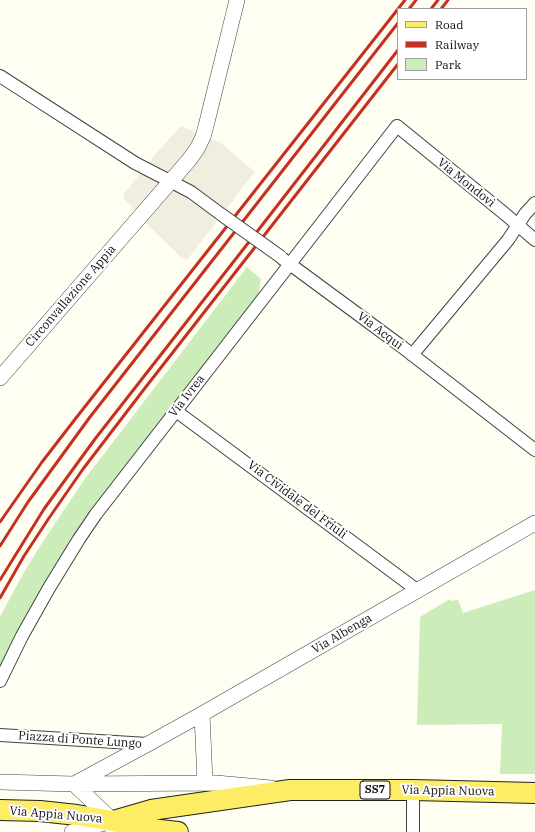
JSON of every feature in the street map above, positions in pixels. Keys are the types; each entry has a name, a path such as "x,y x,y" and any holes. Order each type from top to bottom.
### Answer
{"main road":[{"name":"Via Appia Nuova","path":"0,810 54,813 113,826 151,810 290,790 535,792"},
{"name":"SS7","path":"113,826 178,832"}],"street":[{"name":"Circonvallazione Appia","path":"0,378 193,154 201,141 206,126 237,0"},
{"name":"Via Acqui","path":"0,76 135,163 191,192 412,355 535,450"},
{"name":"Via Mondovì","path":"397,126 535,240"},
{"name":"Via Ivrea","path":"0,681 26,629 49,588 96,514 176,411 285,260 397,126"},
{"path":"412,355 508,240 525,214 535,203"},
{"name":"Via Cividale del Friuli","path":"176,411 417,590"},
{"name":"Via Albenga","path":"148,744 535,523"},
{"path":"0,782 74,784 205,782 202,714"},
{"name":"Piazza di Ponte Lungo","path":"0,735 148,744"},
{"name":"Piazza di Ponte Lungo","path":"74,784 148,744"},
{"name":"Via Appia Nuova","path":"205,782 290,790"},
{"path":"74,784 113,826"},
{"path":"413,790 413,832"},
{"name":"SS7","path":"72,832 113,826"}],"green space":[{"path":"247,267 261,279 258,296 112,484 0,672 0,617 24,572 84,480"},
{"path":"535,590 535,774 500,774 502,724 417,725 420,617 450,599 451,601 458,600 463,613"}],"shaded area":[{"path":"181,126 221,143 255,172 187,260 181,257 150,227 124,199 124,194 158,151"}],"railway":[{"path":"399,8 405,0"},
{"path":"410,8 416,0"},
{"path":"432,8 438,0"},
{"path":"442,8 448,0"},
{"path":"0,522 42,462 76,418 397,10"},
{"path":"0,546 28,502 90,417 397,24"},
{"path":"0,580 44,509 95,439 397,51"},
{"path":"0,598 24,556 83,469 397,65"}]}
